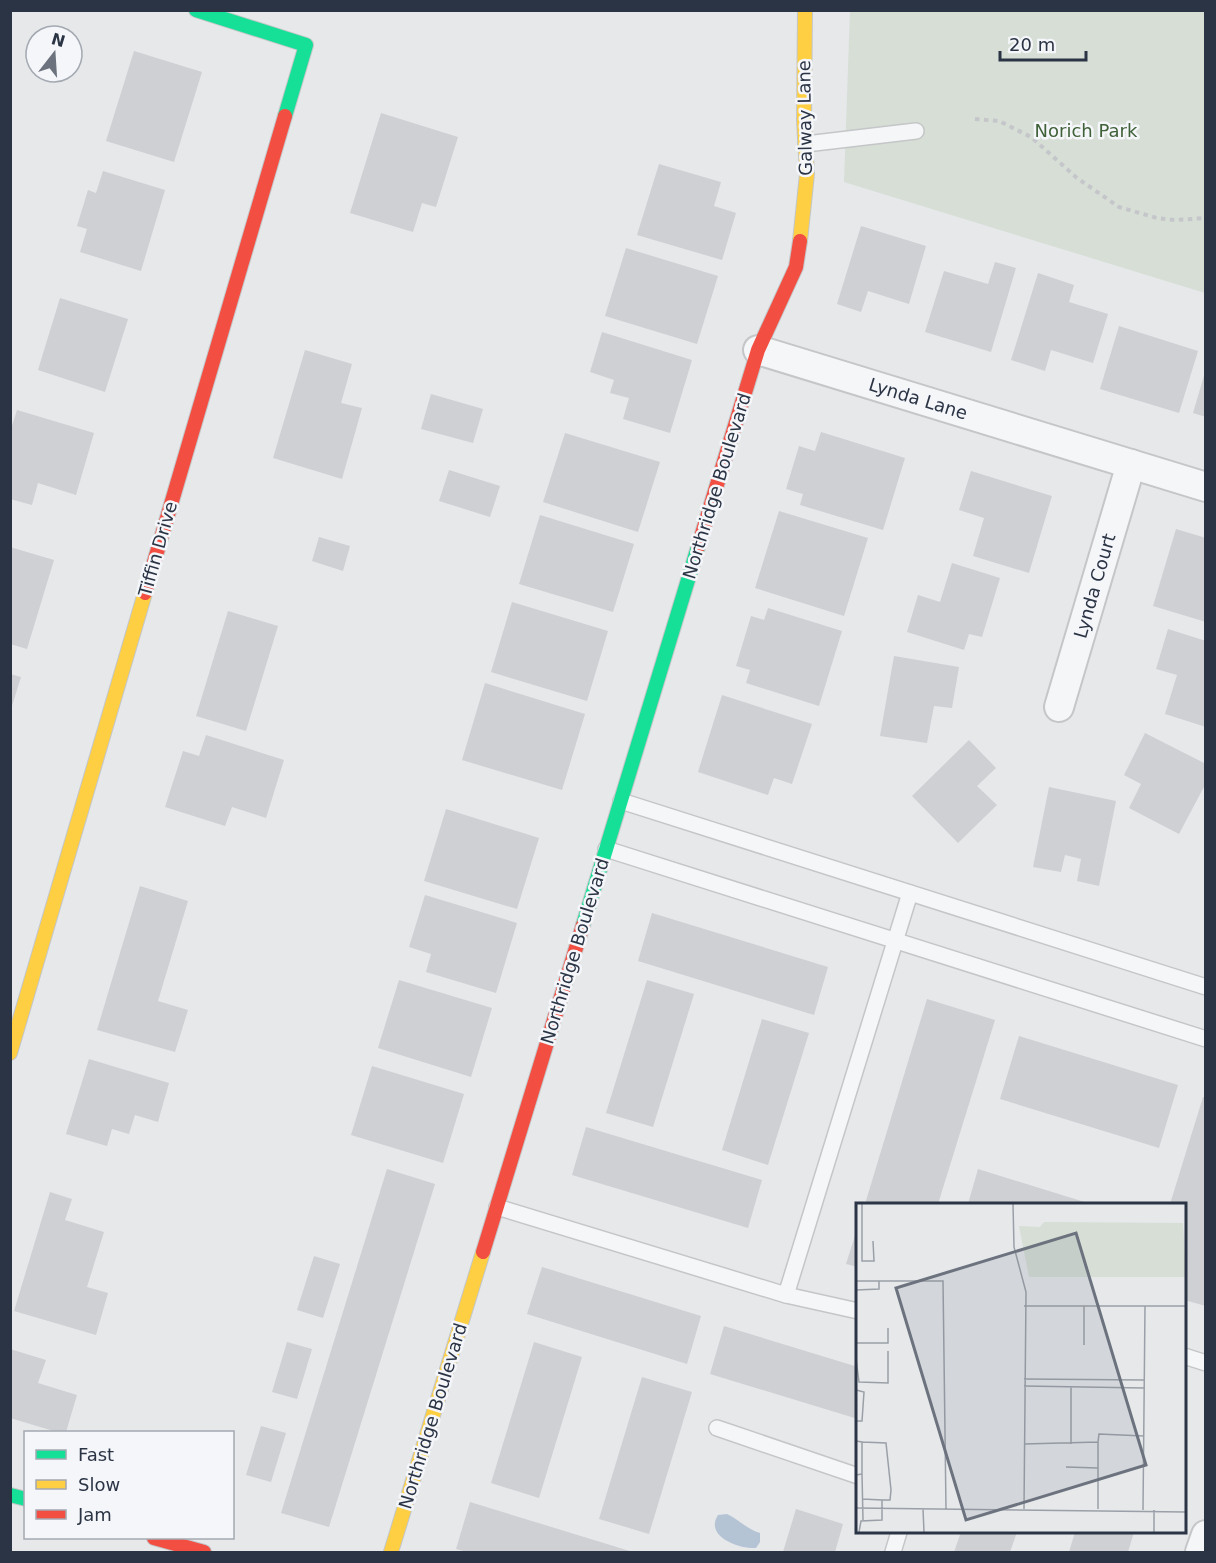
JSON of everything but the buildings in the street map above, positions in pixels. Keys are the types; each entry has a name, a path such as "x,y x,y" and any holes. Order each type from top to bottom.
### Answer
{"street":[{"name":"Tiffin Drive","path":"10,1053 306,45 196,10"},
{"name":"Galway Lane","path":"758,350 796,267 802,226 807,174 806,10"},
{"name":"Lynda Lane","path":"758,350 1206,488"},
{"name":"Northridge Boulevard","path":"391,1552 758,350"},
{"name":"Lynda Court","path":"1059,707 1131,464"},
{"path":"1200,1552 1206,1535"},
{"path":"158,1539 204,1552"}],"lane":[{"path":"806,144 916,131"},
{"path":"621,801 1206,987"},
{"path":"606,849 1206,1038"},
{"path":"786,1295 910,893"},
{"path":"497,1207 786,1295 856,1311"},
{"path":"1186,1356 1206,1363"},
{"path":"717,1428 856,1475"},
{"path":"893,1552 899,1533"}],"path":[{"path":"975,119 999,121 1031,137 1077,177 1119,207 1157,218 1175,220 1206,218"}],"green space":[{"name":"Norich Park","path":"850,11 1205,11 1205,293 844,182"}],"water":[{"path":"727,1514 760,1533 760,1542 756,1548 733,1544 720,1535 715,1523 718,1515"}],"traffic: fast":[{"path":"196,10 306,45 285,116"},
{"path":"583,925 698,547"},
{"path":"10,1495 24,1498"}],"traffic: slow":[{"path":"800,241 807,174 804,120 805,10"},
{"path":"10,1053 145,593"},
{"path":"391,1552 483,1252"}],"traffic: jam":[{"path":"145,593 285,116"},
{"path":"698,547 758,350 796,267 800,241"},
{"path":"483,1252 583,925"},
{"path":"158,1539 204,1552"}]}
